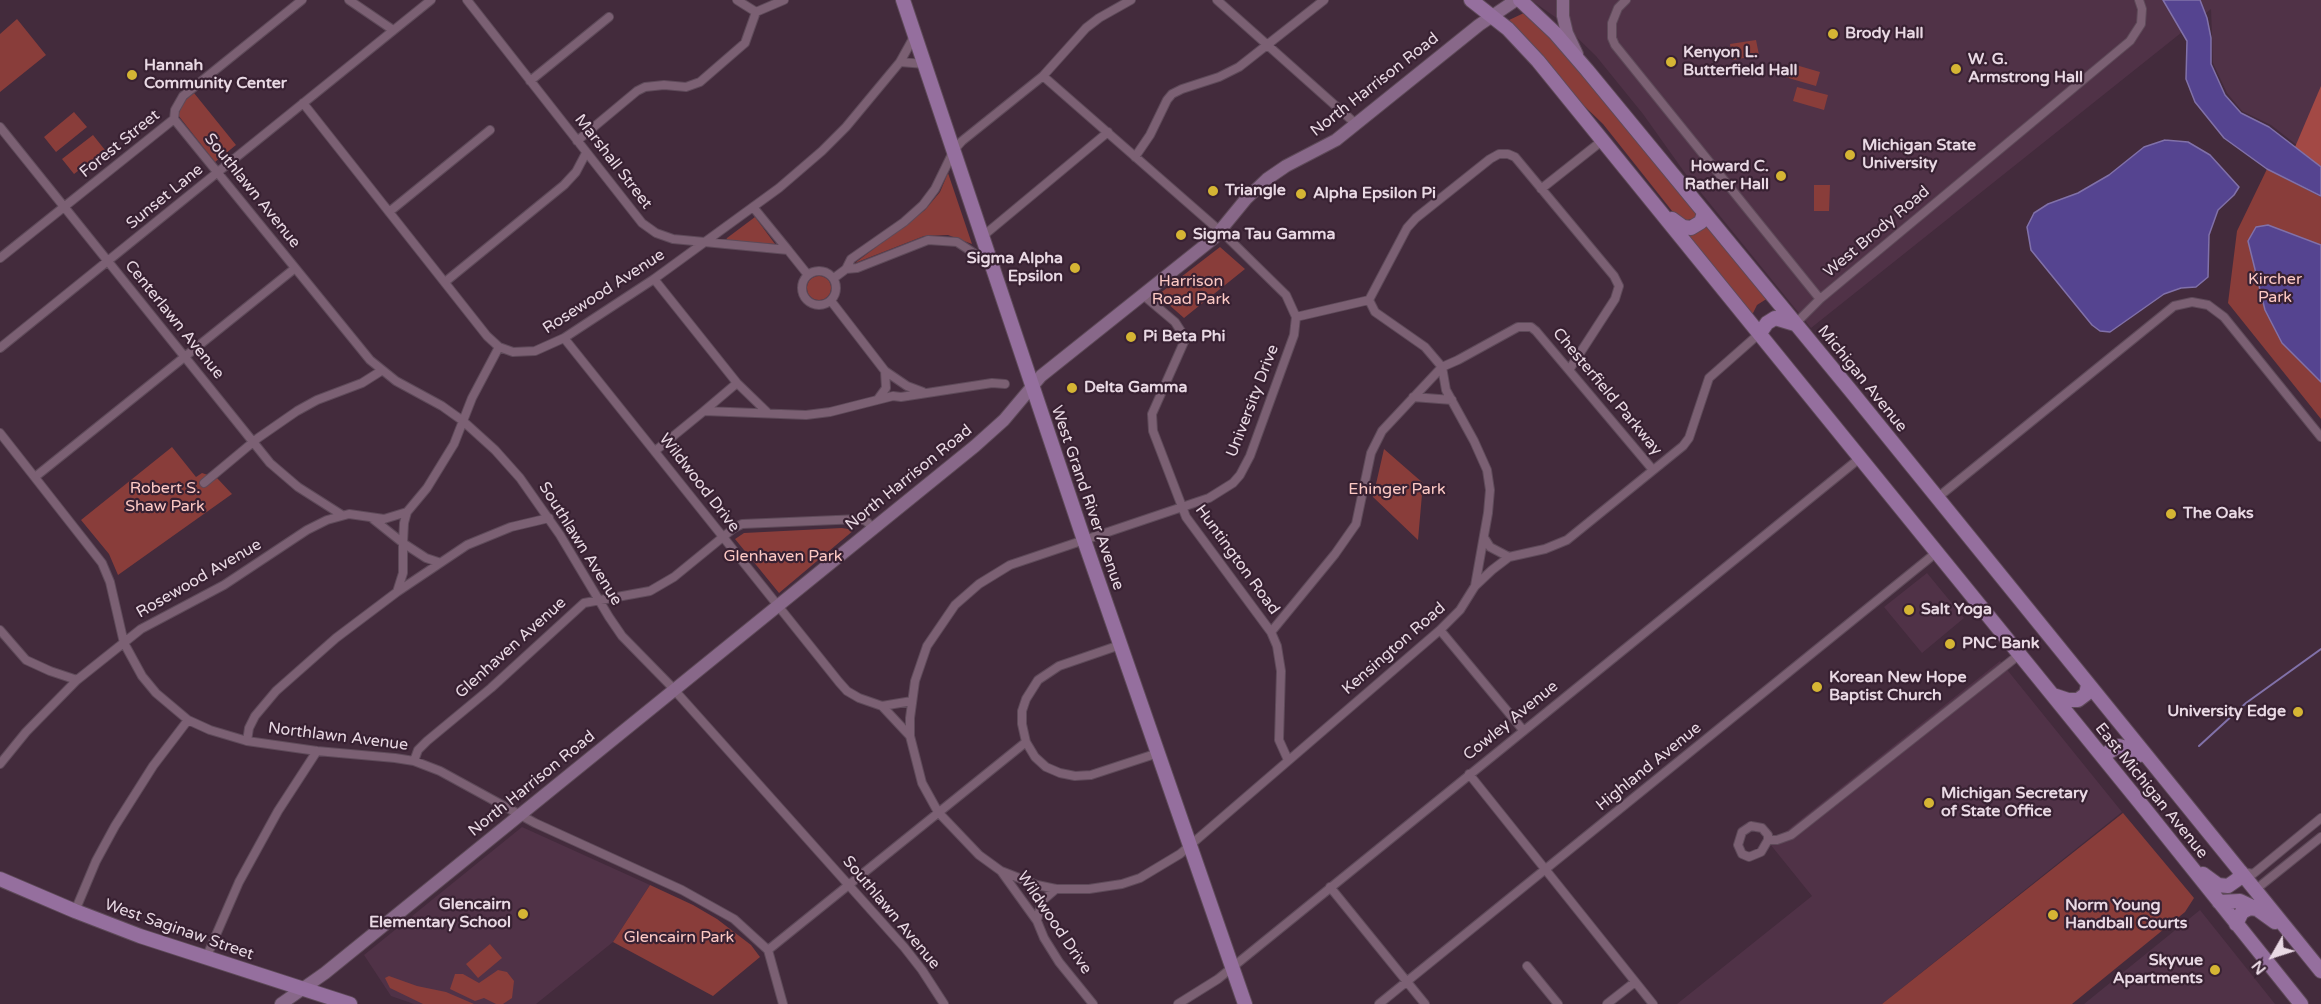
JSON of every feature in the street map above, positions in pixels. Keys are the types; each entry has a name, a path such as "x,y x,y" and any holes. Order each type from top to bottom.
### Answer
{"main road":[{"name":"West Grand River Avenue","path":"903,0 1084,540 1245,1004"},
{"path":"1471,0 1533,55 1938,552"},
{"name":"Michigan Avenue","path":"1518,0 1555,33 1587,70 2170,787"},
{"path":"1657,207 1686,228 1699,224 1704,213"},
{"path":"1760,333 1767,323 1775,318 1795,324"},
{"name":"East Michigan Avenue","path":"1938,552 2301,1004"},
{"path":"2053,695 2068,700 2078,700 2086,694 2088,685"},
{"path":"2102,756 2115,747 2126,747 2151,763"},
{"name":"East Michigan Avenue","path":"2170,787 2321,971"},
{"path":"2184,858 2218,885 2234,891 2255,890"},
{"path":"2218,885 2234,884 2241,872"},
{"name":"West Saginaw Street","path":"0,879 75,911 206,958 350,1004"},
{"path":"2219,902 2240,901 2257,909 2289,931"},
{"path":"2236,924 2244,910 2257,909"}],"street":[{"name":"Forest Street","path":"0,258 174,119 175,110 183,96 302,0"},
{"path":"349,0 393,30"},
{"name":"Sunset Lane","path":"0,348 431,0"},
{"name":"Marshall Street","path":"467,0 642,223 656,233 673,239 788,250"},
{"path":"737,0 756,12"},
{"path":"577,141 645,87 664,85 686,87 700,82 745,43 756,12 784,0"},
{"path":"834,278 846,269 851,259 904,222 923,205 935,189 954,150 976,129 1043,75 1086,28 1131,0"},
{"path":"1217,0 1356,124"},
{"path":"1135,157 1172,94 1231,72 1324,0"},
{"name":"North Harrison Road","path":"281,1004 326,973 994,430 1041,376 1220,231 1246,199 1267,179 1286,166 1324,147 1491,16 1518,0"},
{"path":"1563,0 1563,16 1567,33 1587,70"},
{"path":"1626,0 1618,8 1612,23 1612,38 1621,53 1820,299"},
{"name":"West Brody Road","path":"1795,324 1820,299 2127,44 2141,24 2142,9 2139,0"},
{"path":"530,81 609,16"},
{"name":"Rosewood Avenue","path":"500,347 513,352 535,351 564,338 654,279 753,207 802,169 834,139 900,62 915,35"},
{"path":"900,62 925,64"},
{"path":"1043,75 1220,231 1287,296 1296,317 1369,300 1407,228 1416,218 1490,159 1499,154 1515,157 1614,276 1619,286 1615,299 1569,370"},
{"path":"303,103 487,336 500,347 472,398 454,444 427,488 407,512 404,523 403,573 397,592"},
{"name":"Southlawn Avenue","path":"174,119 362,352 381,371 464,421 520,478 549,518 622,636 674,690 849,884 922,970 944,1004"},
{"name":"Centerlawn Avenue","path":"1,129 252,443 284,476 342,515"},
{"path":"389,212 490,130"},
{"path":"983,236 1108,132"},
{"path":"1541,189 1602,140"},
{"path":"445,282 570,180 586,153"},
{"path":"753,207 808,275"},
{"path":"846,269 857,268 919,242 939,239 957,242 992,265"},
{"path":"35,477 294,268"},
{"path":"819,271 834,278 837,290 831,302 822,306 808,302 802,288 808,275 819,271"},
{"path":"654,279 737,383 768,413"},
{"name":"Huntington Road","path":"1143,295 1175,322 1184,336 1183,348 1155,405 1152,421 1180,507 1271,632 1277,646 1281,671 1279,740 1288,760"},
{"path":"1369,300 1376,312 1425,347 1442,367 1446,390 1487,470 1490,490 1485,539 1474,586"},
{"path":"831,302 885,371 907,386 924,392"},
{"path":"1937,498 2174,306 2192,302 2208,304 2224,316 2321,436"},
{"name":"University Drive","path":"910,736 915,681 927,646 946,617 966,594 994,573 1011,565 1218,494 1233,483 1250,456 1294,335 1296,317"},
{"name":"Chesterfield Parkway","path":"1271,632 1351,534 1356,524 1375,442 1390,421 1442,367 1522,326 1531,327 1536,331 1653,470"},
{"name":"Kensington Road","path":"1001,871 1019,879 1056,889 1089,889 1122,884 1140,878 1190,846 1440,630 1460,610 1474,586 1509,557 1545,549 1567,540 1686,442 1709,378 1760,333"},
{"name":"Wildwood Drive","path":"564,338 848,691 882,706 910,736 922,783 938,812 972,848 1001,871 1037,921 1044,938 1059,962 1093,1004"},
{"path":"204,483 252,443 297,411 317,400 362,383 381,371"},
{"path":"704,411 806,415 873,403 886,388 885,371"},
{"path":"655,451 737,383"},
{"path":"878,399 992,383 1005,384"},
{"path":"1413,397 1452,400"},
{"name":"Northlawn Avenue","path":"0,433 102,563 111,582 124,643 142,676 156,693 189,720 210,730 247,741 414,761 440,771 520,815 682,890 734,919 768,950"},
{"name":"Cowley Avenue","path":"1178,1004 1218,979 1860,458"},
{"path":"342,515 357,515 372,519 390,518 407,512"},
{"name":"Rosewood Avenue","path":"2,758 77,680 141,629 232,580 307,530 342,515"},
{"path":"247,741 255,716 276,691 336,638 397,592 438,562 486,536 549,518"},
{"path":"372,519 426,558 438,562"},
{"name":"Glenhaven Avenue","path":"414,761 418,750 427,741 491,688 581,606 591,601 639,594 662,585 734,528 750,523 860,519 873,528"},
{"path":"1485,539 1490,547 1509,557"},
{"name":"Highland Avenue","path":"1379,1004 1938,552"},
{"path":"0,630 26,660 77,680"},
{"path":"1440,630 1523,730"},
{"path":"1120,645 1059,666 1038,680 1026,699 1023,711 1022,724 1026,742 1035,757 1046,767 1075,776 1092,775 1158,753"},
{"path":"1768,840 1791,836 2020,654"},
{"path":"882,706 912,701"},
{"path":"75,911 96,861 115,826 153,766 189,720"},
{"path":"783,1004 768,950 1026,742"},
{"path":"206,958 239,882 278,811 317,751"},
{"path":"1469,774 1653,1004"},
{"path":"2241,872 2253,874 2321,819"},
{"path":"2255,890 2321,837"},
{"path":"1330,886 1425,1004"},
{"path":"1037,921 1042,901 1056,889"},
{"path":"1527,966 1558,1004"},
{"path":"1607,1004 1635,982"}],"shaded area":[{"name":"Michigan State University","path":"1531,0 2321,0 2321,164 2271,125 2242,111 2227,93 2213,63 2211,9 1811,328 1685,173 1643,114 1596,56 1558,19"},
{"path":"2163,0 2200,0 2211,38 2211,64 2225,95 2241,113 2269,127 2321,167 2321,196 2267,169 2224,138 2195,102 2186,79 2187,41"},
{"path":"2321,86 2321,167 2295,147"},
{"path":"2165,140 2188,142 2210,155 2239,187 2218,210 2209,235 2208,277 2196,287 2181,288 2164,294 2110,332 2100,331 2092,325 2031,250 2027,227 2034,213 2048,204 2078,193 2109,175 2144,147"},
{"path":"2268,225 2321,245 2321,382 2282,343 2265,310 2248,241 2256,227"},
{"path":"1927,573 1964,618 1922,653 1884,607"},
{"path":"2000,661 2122,812 1882,1004 1677,1004 1812,896 1770,844"},
{"name":"Glencairn Elementary School","path":"522,827 650,885 613,942 536,1004 414,1004 391,996 364,955"},
{"path":"2200,910 2275,1004 2084,1004"}],"green space":[{"path":"1526,12 1552,36 1697,214 1695,218 1684,221 1676,216 1603,124 1575,97 1507,21"},
{"path":"17,19 46,55 0,92 0,34"},
{"path":"1756,40 1759,55 1733,60 1730,44"},
{"path":"1789,63 1820,72 1816,86 1785,77"},
{"path":"1797,87 1828,95 1824,110 1793,101"},
{"path":"194,93 236,145 215,162 178,115 184,101"},
{"path":"74,112 87,127 56,152 44,137"},
{"path":"93,135 105,150 74,174 62,159"},
{"name":"Kircher Park","path":"2267,169 2321,197 2321,419 2228,303 2237,231"},
{"path":"948,173 972,244 948,235 924,236 855,263 925,210 940,192"},
{"path":"1814,185 1830,185 1829,211 1814,211"},
{"path":"755,217 775,244 726,240 727,238"},
{"path":"1707,224 1768,298 1757,305 1752,315 1686,234"},
{"name":"Harrison Road Park","path":"1220,247 1245,269 1184,318 1159,294"},
{"path":"819,276 828,279 831,288 828,297 819,300 810,297 807,288 810,279"},
{"name":"Robert S. Shaw Park","path":"172,447 196,477 202,473 217,478 232,494 118,575 109,554 81,520"},
{"name":"Ehinger Park","path":"1384,449 1423,483 1418,540 1373,497"},
{"name":"Glenhaven Park","path":"842,528 854,530 779,593 735,539 744,533"},
{"path":"2123,813 2194,898 2185,912 2072,1004 1882,1004"},
{"name":"Glencairn Park","path":"650,885 717,919 751,945 760,957 713,996 613,942"},
{"path":"490,944 502,958 478,978 466,964"},
{"path":"498,970 507,972 514,981 512,998 503,1004 496,1004 484,998 475,1001 450,989 455,974 463,974 479,983"},
{"path":"389,976 417,986 446,992 474,1004 423,1004 390,988 385,978"}],"waterway":[{"path":"2199,746 2246,703 2321,649"}],"place":[{"name":"Brody Hall","path":"1833,34"},
{"name":"Kenyon L. Butterfield Hall","path":"1671,62"},
{"name":"W. G. Armstrong Hall","path":"1956,69"},
{"name":"Hannah Community Center","path":"132,75"},
{"name":"Michigan State University","path":"1850,155"},
{"name":"Howard C. Rather Hall","path":"1781,176"},
{"name":"Triangle","path":"1213,191"},
{"name":"Alpha Epsilon Pi","path":"1301,194"},
{"name":"Sigma Tau Gamma","path":"1181,235"},
{"name":"Sigma Alpha Epsilon","path":"1075,268"},
{"name":"Pi Beta Phi","path":"1131,337"},
{"name":"Delta Gamma","path":"1072,388"},
{"name":"The Oaks","path":"2171,514"},
{"name":"Salt Yoga","path":"1909,610"},
{"name":"PNC Bank","path":"1950,644"},
{"name":"Korean New Hope Baptist Church","path":"1817,687"},
{"name":"University Edge","path":"2298,712"},
{"name":"Michigan Secretary of State Office","path":"1929,803"},
{"name":"Glencairn Elementary School","path":"523,914"},
{"name":"Norm Young Handball Courts","path":"2053,915"},
{"name":"Skyvue Apartments","path":"2215,970"}]}
